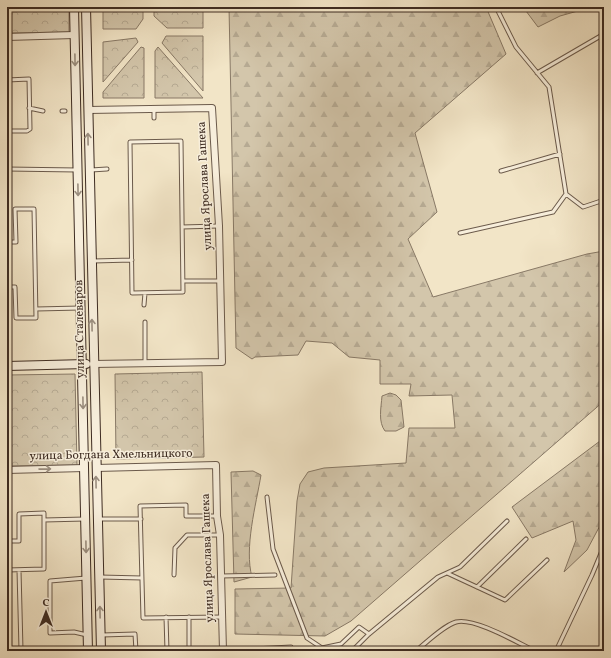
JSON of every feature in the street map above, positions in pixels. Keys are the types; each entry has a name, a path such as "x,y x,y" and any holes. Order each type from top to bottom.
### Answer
{"main road":[{"name":"улица Сталеваров","path":"74,7 88,651"},
{"name":"улица Сталеваров","path":"86,7 93,364 101,651"},
{"path":"7,366 93,364"},
{"name":"улица Богдана Хмельницкого","path":"84,468 96,468"}],"street":[{"path":"7,37 74,35"},
{"name":"улица Ярослава Гашека","path":"88,110 212,108 219,226 222,362 145,364"},
{"path":"93,364 145,364"},
{"name":"улица Ярослава Гашека","path":"216,465 217,516 220,535 223,651"},
{"name":"улица Богдана Хмельницкого","path":"96,468 216,465"},
{"name":"улица Богдана Хмельницкого","path":"7,470 84,468"}],"lane":[{"path":"496,7 516,47 549,87 566,194 583,207 604,200"},
{"path":"537,72 604,34"},
{"path":"7,80 29,80 29,130 7,131"},
{"path":"29,108 43,111"},
{"path":"154,109 154,118"},
{"path":"155,136 155,141"},
{"path":"181,141 183,292 132,293 130,169 130,142 181,141"},
{"path":"501,171 560,154"},
{"path":"7,169 77,170"},
{"path":"124,169 130,169"},
{"path":"89,170 107,170"},
{"path":"460,234 553,212 566,194"},
{"path":"7,242 16,242 15,209 34,209 36,318 16,318 15,287 7,287"},
{"path":"182,227 219,226"},
{"path":"91,261 132,260"},
{"path":"183,281 221,281"},
{"path":"144,305 145,293"},
{"path":"36,309 80,308"},
{"path":"144,322 145,364"},
{"path":"267,497 273,549 307,638 322,648 341,644 359,627 369,634"},
{"path":"217,516 186,516 186,505 140,506 143,618 222,617"},
{"path":"7,540 19,540 19,514 44,513 44,569 7,570"},
{"path":"44,520 85,519"},
{"path":"97,519 141,519"},
{"path":"352,651 369,634 438,578 460,567 506,521"},
{"path":"174,575 175,548 187,535 220,535"},
{"path":"478,587 526,540"},
{"path":"556,651 604,546"},
{"path":"447,573 505,600 547,560"},
{"path":"19,570 20,650 46,649 46,651"},
{"path":"221,576 275,575"},
{"path":"86,578 50,580 50,633 74,632 88,635"},
{"path":"99,578 142,578"},
{"path":"166,617 167,651"},
{"path":"189,617 189,651"},
{"path":"416,651 444,628 456,622 483,626 535,651"},
{"path":"100,635 136,634 136,651"},
{"path":"254,651 254,649 291,647"}],"green space":[{"path":"7,7 69,7 69,32 7,33"},
{"path":"103,7 143,7 143,19 136,29 103,29"},
{"path":"154,7 203,7 203,28 167,28 154,16"},
{"path":"229,7 486,7 506,54 415,133 437,212 408,239 433,297 587,254 604,251 604,401 351,621 325,636 235,634 235,589 291,588 297,501 300,484 308,472 324,468 406,463 409,428 455,428 452,395 409,396 411,384 380,384 380,360 349,357 332,343 306,341 298,355 255,357 252,359 236,348"},
{"path":"523,7 592,7 560,16 538,27"},
{"path":"166,36 203,36 203,91 162,43"},
{"path":"136,38 138,42 103,82 103,42"},
{"path":"141,47 144,48 144,98 103,98 103,92"},
{"path":"158,47 203,98 155,98 155,51"},
{"path":"202,372 204,457 116,459 115,374"},
{"path":"75,374 77,465 7,466 7,375"},
{"path":"390,393 396,395 401,400 404,427 396,431 385,431 381,423 382,396"},
{"path":"604,438 604,518 587,550 564,572 576,540 573,521 532,538 512,507"},
{"path":"253,471 261,475 250,540 249,553 252,577 234,582 231,472"}]}
